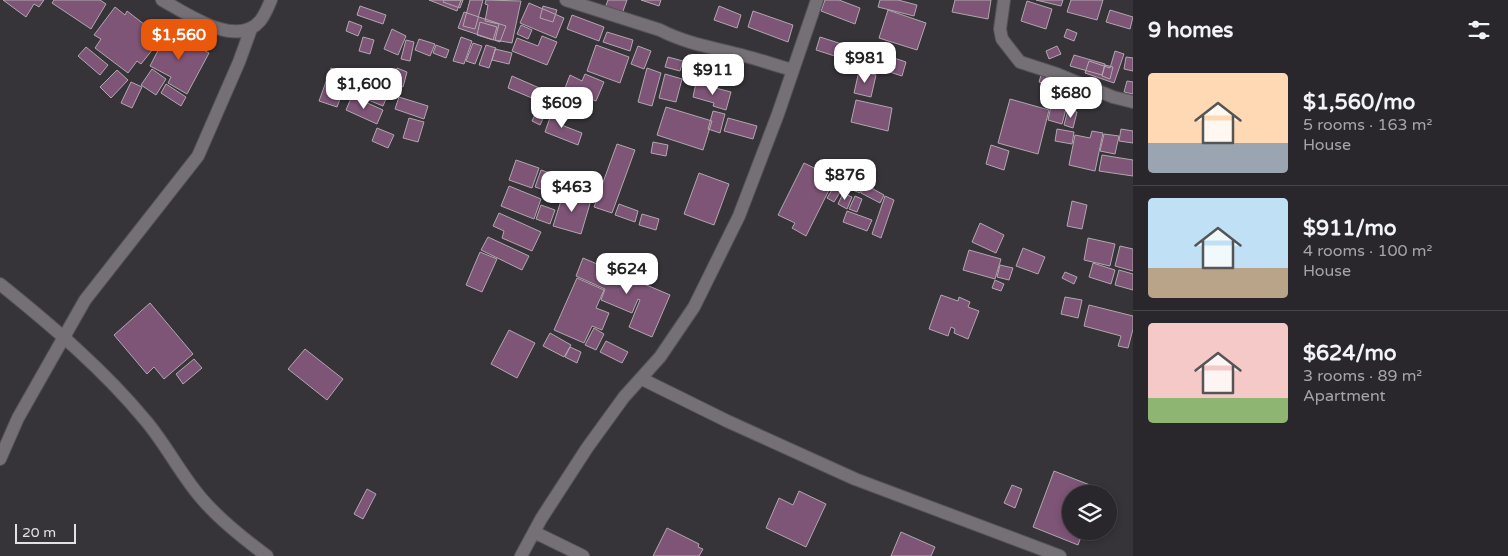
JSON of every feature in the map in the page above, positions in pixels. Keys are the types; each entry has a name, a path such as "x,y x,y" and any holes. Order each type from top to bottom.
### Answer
{"street":[{"path":"162,0 222,31 251,28"},
{"path":"0,459 18,418 86,300 198,156 239,62 251,28 260,20 271,0"},
{"path":"566,0 660,30 706,48 744,55 793,70"},
{"path":"521,556 587,448 624,398 642,379 694,307 739,216 817,0"},
{"path":"1004,0 1000,29 1002,39 1020,62 1058,74 1112,97 1133,102"},
{"path":"0,284 64,337 146,422 200,497 219,517 267,556"},
{"path":"642,379 727,421 855,479 1060,556"},
{"path":"534,532 583,556"}],"building":[{"path":"3,0 44,0 39,7 34,4 26,17"},
{"path":"54,0 100,0 106,4 91,29 52,3"},
{"path":"429,0 461,0 457,11"},
{"path":"444,0 463,0 460,8 443,2"},
{"path":"470,0 483,0 475,29 463,26"},
{"path":"486,0 521,1 512,43 495,40 499,24 485,21 488,5 485,4"},
{"path":"608,0 627,0 622,14 605,8"},
{"path":"641,0 661,0 659,6"},
{"path":"825,0 839,0 860,8 855,24 821,11"},
{"path":"880,0 898,0 917,5 914,16 878,7"},
{"path":"955,0 991,0 988,19 952,12"},
{"path":"1036,0 1063,0 1061,6"},
{"path":"1071,0 1103,0 1097,20 1067,12"},
{"path":"1027,1 1052,9 1046,29 1021,21"},
{"path":"529,3 564,18 556,38 520,23"},
{"path":"360,6 386,15 383,24 357,15"},
{"path":"543,6 557,10 553,22 540,18"},
{"path":"719,6 741,15 737,28 714,20"},
{"path":"115,7 125,15 127,11 149,28 144,34 157,44 141,64 137,61 128,73 95,48 101,39 94,35"},
{"path":"888,10 926,23 917,50 879,38"},
{"path":"1110,10 1133,17 1130,29 1106,22"},
{"path":"753,11 793,25 788,42 748,27"},
{"path":"464,12 506,26 500,42 458,28"},
{"path":"572,15 604,27 599,41 567,29"},
{"path":"349,21 362,26 358,36 346,31"},
{"path":"480,22 497,27 493,40 477,35"},
{"path":"521,25 532,30 528,39 517,34"},
{"path":"392,29 406,36 398,55 384,49"},
{"path":"1067,29 1077,33 1074,41 1064,37"},
{"path":"168,31 209,53 187,94 168,83 171,77 150,66"},
{"path":"607,32 633,40 630,51 603,42"},
{"path":"542,36 557,42 547,65 512,51 517,38 538,46"},
{"path":"363,37 374,40 370,54 359,51"},
{"path":"461,37 472,41 464,64 453,61"},
{"path":"820,37 845,45 841,58 816,50"},
{"path":"419,39 435,44 430,56 415,50"},
{"path":"406,40 414,42 410,61 401,59"},
{"path":"473,43 482,46 475,64 466,61"},
{"path":"436,45 449,50 446,58 433,53"},
{"path":"486,45 496,48 489,68 479,65"},
{"path":"596,45 629,57 620,83 587,71"},
{"path":"638,46 651,51 644,69 631,64"},
{"path":"1057,46 1061,54 1049,59 1046,51"},
{"path":"86,47 108,65 100,75 78,56"},
{"path":"495,49 512,53 509,64 492,60"},
{"path":"1115,51 1124,54 1114,83 1085,73 1089,61 1110,68"},
{"path":"860,52 874,57 870,69 856,64"},
{"path":"879,53 906,62 902,76 874,67"},
{"path":"1074,55 1105,64 1102,75 1070,66"},
{"path":"668,57 683,61 680,71 665,67"},
{"path":"1126,57 1133,58 1133,71 1124,69"},
{"path":"1105,65 1113,67 1110,79 1102,76"},
{"path":"331,68 349,75 337,107 319,101"},
{"path":"397,68 407,72 403,87 392,84"},
{"path":"647,68 661,73 652,106 638,102"},
{"path":"152,69 166,79 156,95 141,85"},
{"path":"117,70 128,80 111,98 100,87"},
{"path":"859,71 876,75 871,97 854,93"},
{"path":"1042,72 1063,78 1060,88 1039,82"},
{"path":"585,74 604,82 596,101 565,88 570,75 582,81"},
{"path":"665,74 682,79 676,102 659,98"},
{"path":"512,76 544,90 539,101 508,88"},
{"path":"352,78 389,92 383,106 346,91"},
{"path":"1127,81 1133,82 1133,94 1124,92"},
{"path":"131,82 142,87 132,108 121,103"},
{"path":"696,83 731,92 726,110 713,106 714,103 693,97"},
{"path":"166,84 186,97 181,106 161,93"},
{"path":"547,91 577,104 573,113 543,100"},
{"path":"352,96 383,110 377,124 346,110"},
{"path":"399,97 428,106 424,119 395,109"},
{"path":"1010,99 1049,110 1038,154 998,143"},
{"path":"856,100 892,108 888,131 851,122"},
{"path":"541,102 549,106 540,125 532,121"},
{"path":"1051,106 1066,109 1062,124 1048,120"},
{"path":"666,107 712,121 703,150 657,135"},
{"path":"553,109 563,113 559,124 582,133 578,145 545,132"},
{"path":"1068,110 1077,112 1073,128 1064,125"},
{"path":"713,111 725,114 720,133 708,129"},
{"path":"409,118 424,122 418,142 403,138"},
{"path":"728,118 757,126 753,139 724,131"},
{"path":"377,128 394,135 388,148 372,141"},
{"path":"1057,129 1074,132 1072,144 1055,141"},
{"path":"1121,129 1133,131 1133,143 1119,141"},
{"path":"1092,131 1103,133 1095,171 1069,165 1075,135 1090,138"},
{"path":"1104,134 1119,136 1115,154 1100,151"},
{"path":"653,142 668,145 666,156 651,153"},
{"path":"617,144 635,150 612,213 594,207"},
{"path":"991,145 1009,151 1004,170 986,164"},
{"path":"1102,155 1133,160 1133,176 1099,171"},
{"path":"516,160 539,168 532,188 509,180"},
{"path":"804,163 835,178 806,236 792,228 795,223 778,215"},
{"path":"541,170 555,175 550,192 535,187"},
{"path":"840,171 864,181 860,193 835,183"},
{"path":"699,173 729,184 714,225 684,214"},
{"path":"835,185 842,189 834,202 827,198"},
{"path":"866,185 884,195 880,203 861,193"},
{"path":"509,186 541,199 534,219 501,206"},
{"path":"564,191 591,200 581,234 553,226"},
{"path":"843,193 852,197 847,209 838,204"},
{"path":"855,196 862,199 857,212 849,209"},
{"path":"885,196 894,200 881,238 872,234"},
{"path":"1072,201 1087,205 1082,229 1067,226"},
{"path":"619,204 638,211 635,222 615,215"},
{"path":"541,205 555,210 550,224 536,219"},
{"path":"847,211 872,220 867,231 843,222"},
{"path":"499,213 541,232 532,251 502,238 504,231 493,226"},
{"path":"642,214 659,219 656,230 639,225"},
{"path":"980,223 1004,235 996,253 972,242"},
{"path":"488,237 529,256 522,270 481,250"},
{"path":"1088,238 1115,244 1110,266 1084,260"},
{"path":"1120,246 1133,249 1133,271 1115,266"},
{"path":"1023,248 1045,257 1038,274 1016,266"},
{"path":"969,250 1001,259 995,279 963,270"},
{"path":"480,252 497,259 482,292 466,285"},
{"path":"583,258 670,295 652,337 629,327 640,300 638,299 632,313 601,300 605,289 576,276"},
{"path":"1093,263 1115,270 1111,284 1089,277"},
{"path":"1000,265 1013,268 1009,280 997,277"},
{"path":"1119,270 1133,274 1133,290 1115,285"},
{"path":"1065,272 1077,277 1074,284 1062,278"},
{"path":"577,278 604,290 596,308 609,313 602,330 592,326 584,343 554,330"},
{"path":"995,280 1004,284 1001,291 992,288"},
{"path":"941,295 958,301 959,297 970,302 968,307 979,311 968,339 954,333 955,329 951,327 948,336 929,329"},
{"path":"1065,297 1082,300 1078,318 1061,314"},
{"path":"150,303 193,354 164,379 154,367 147,374 114,335"},
{"path":"1089,305 1133,316 1133,329 1128,348 1118,346 1121,336 1084,326"},
{"path":"594,328 604,334 596,350 585,345"},
{"path":"509,330 535,343 517,378 491,364"},
{"path":"550,333 571,345 564,357 543,346"},
{"path":"606,341 628,352 622,363 600,352"},
{"path":"570,347 581,352 577,363 565,357"},
{"path":"305,349 343,379 327,400 288,369"},
{"path":"194,359 202,368 183,384 176,374"},
{"path":"1054,471 1090,485 1062,485 1062,539 1033,527"},
{"path":"1012,485 1022,489 1015,508 1004,503"},
{"path":"367,489 376,494 363,519 354,514"},
{"path":"799,491 826,504 806,547 766,528 779,498 793,505"},
{"path":"667,528 699,544 698,547 703,549 699,556 653,556"},
{"path":"901,532 935,547 931,556 891,556"},
{"path":"1066,540 1080,540 1078,545"}]}
